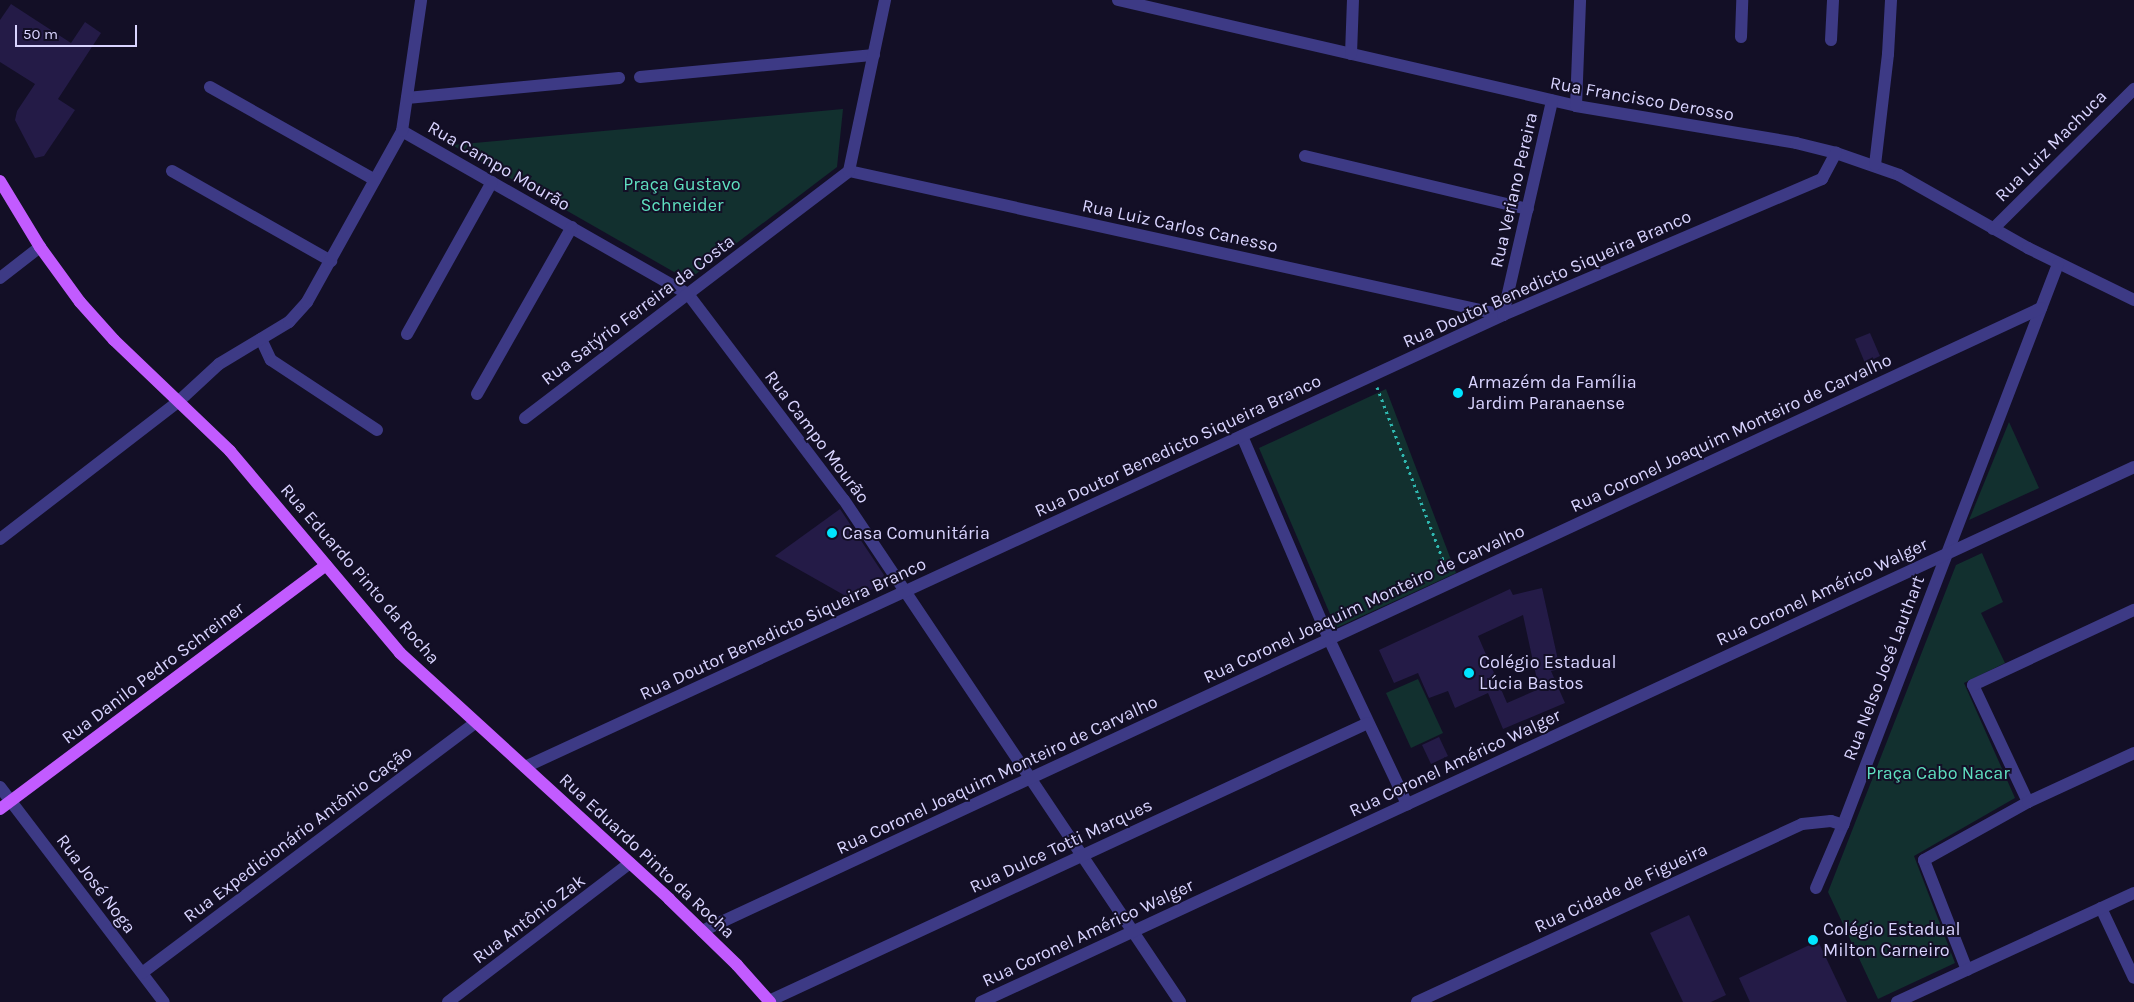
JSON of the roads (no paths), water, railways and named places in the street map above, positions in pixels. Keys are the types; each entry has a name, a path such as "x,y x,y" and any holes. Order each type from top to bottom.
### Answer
{"main road":[{"name":"Rua Eduardo Pinto da Rocha","path":"0,181 40,247 95,320 230,451 400,653 630,863 702,931 770,1002"},
{"name":"Rua Danilo Pedro Schreiner","path":"0,809 326,565"}],"street":[{"path":"0,539 179,400 219,364 289,322 299,313 331,261 402,131 421,0"},
{"path":"849,171 885,0"},
{"name":"Rua Francisco Derosso","path":"1118,0 1552,101 1796,143 1836,153 1876,165 1920,186 1993,229 2058,264 2134,300"},
{"path":"1351,54 1353,0"},
{"path":"1576,106 1580,0"},
{"path":"1741,37 1742,0"},
{"path":"1831,40 1833,0"},
{"path":"1876,165 1888,54 1890,0"},
{"path":"640,77 874,55"},
{"path":"407,98 619,78"},
{"path":"210,87 375,180"},
{"name":"Rua Luiz Machuca","path":"1993,229 2134,89"},
{"name":"Rua Veriano Pereira","path":"1503,315 1552,101"},
{"name":"Rua Campo Mourão","path":"402,131 688,294 844,500 1180,1002"},
{"name":"Rua Doutor Benedicto Siqueira Branco","path":"525,767 1503,315 1822,179 1836,153"},
{"path":"1305,156 1528,209"},
{"path":"172,171 331,261"},
{"name":"Rua Satýrio Ferreira da Costa","path":"525,418 849,171"},
{"name":"Rua Luiz Carlos Canesso","path":"849,171 1503,315"},
{"path":"407,334 492,182"},
{"path":"478,394 572,227"},
{"path":"0,278 40,247"},
{"name":"Rua Nelso José Lauthart","path":"1816,888 1843,825 2058,264"},
{"name":"Rua Coronel Joaquim Monteiro de Carvalho","path":"702,931 2041,308"},
{"path":"261,339 271,360 377,430"},
{"path":"1242,436 1329,639 1407,804"},
{"name":"Rua Coronel Américo Walger","path":"981,1002 2134,467"},
{"path":"2028,802 1973,685 2134,610"},
{"name":"Rua Expedicionário Antônio Cação","path":"142,973 476,723"},
{"name":"Rua Dulce Totti Marques","path":"770,1002 1368,723"},
{"path":"1968,970 1924,860 2028,802 2134,753"},
{"name":"Rua José Noga","path":"0,787 164,1002"},
{"name":"Rua Cidade de Figueira","path":"1417,1002 1802,824 1831,821 1843,825"},
{"name":"Rua Antônio Zak","path":"448,1002 463,998 630,863"},
{"path":"1898,1002 2134,893"},
{"path":"2101,908 2134,978"}],"place":[{"name":"Armazém da Família Jardim Paranaense","path":"1458,393"},
{"name":"Casa Comunitária","path":"832,533"},
{"name":"Colégio Estadual Lúcia Bastos","path":"1469,673"},
{"name":"Colégio Estadual Milton Carneiro","path":"1813,940"}],"park label":[{"name":"Praça Gustavo Schneider","path":"682,195"},
{"name":"Praça Cabo Nacar","path":"1938,773"}]}
